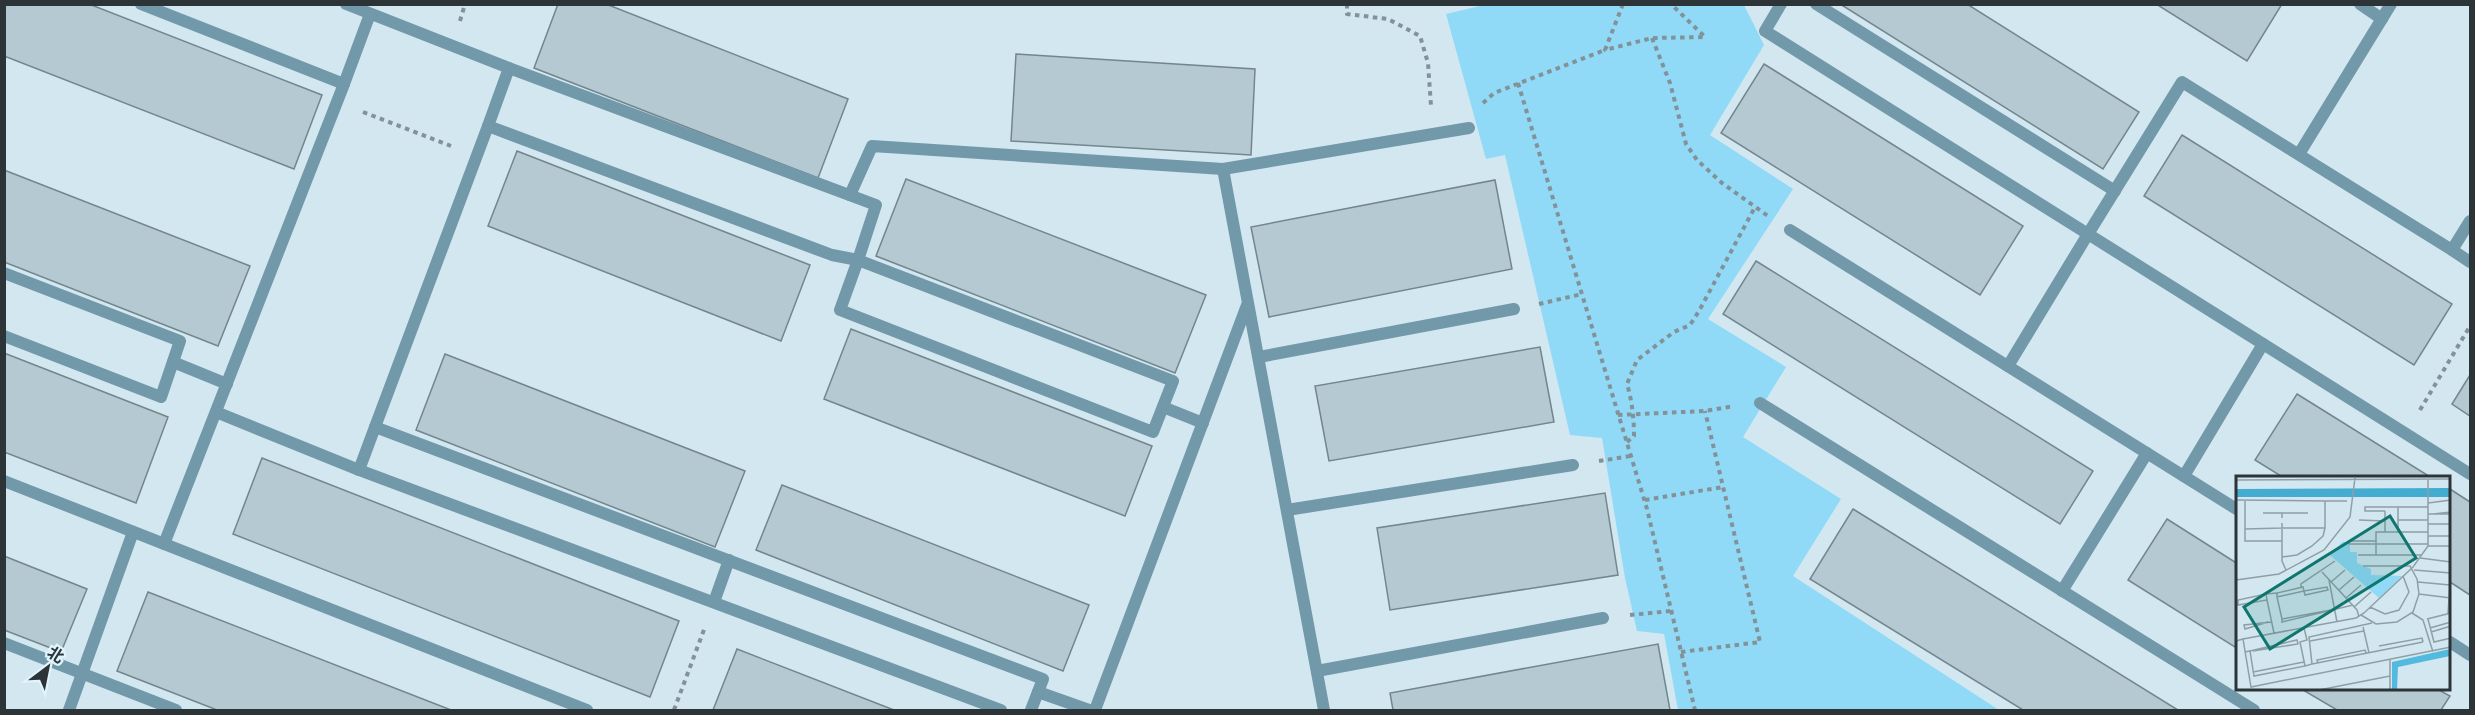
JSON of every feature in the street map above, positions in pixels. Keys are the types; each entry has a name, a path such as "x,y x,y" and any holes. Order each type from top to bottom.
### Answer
{"street":[{"path":"141,4 344,84"},
{"path":"346,4 509,68 876,205 858,260 840,310 1154,432 1173,381 858,260 832,255 488,126"},
{"path":"1781,4 1765,31 2470,474"},
{"path":"1816,4 2115,191"},
{"path":"2360,4 2382,19"},
{"path":"2299,154 2391,4"},
{"path":"164,544 370,14"},
{"path":"358,470 509,68"},
{"path":"2008,366 2182,82 2470,262"},
{"path":"850,195 872,146 1223,169 1469,128"},
{"path":"1223,169 1324,711"},
{"path":"2452,250 2470,221"},
{"path":"1790,230 2236,509"},
{"path":"4,273 180,341 161,397 4,336"},
{"path":"1095,711 1248,303"},
{"path":"1259,357 1514,309"},
{"path":"2184,476 2263,344"},
{"path":"173,362 227,384"},
{"path":"1760,402 2254,711"},
{"path":"1163,407 1203,423"},
{"path":"216,412 358,470 1000,711"},
{"path":"375,427 1043,679 1031,711"},
{"path":"2062,591 2147,453"},
{"path":"1287,510 1573,465"},
{"path":"4,481 579,709"},
{"path":"69,711 133,532"},
{"path":"714,602 729,560"},
{"path":"1317,671 1603,618"},
{"path":"4,643 176,711"},
{"path":"2451,643 2470,655"},
{"path":"1038,692 1089,711"}],"path":[{"path":"1347,4 1347,14 1388,19 1420,36 1428,63 1433,134"},
{"path":"1605,50 1623,4"},
{"path":"1469,128 1480,106 1494,93 1518,83 1605,50 1652,38 1705,37 1671,4"},
{"path":"1652,38 1670,83 1686,144 1697,159 1714,175 1755,207 1790,230"},
{"path":"1518,83 1645,500 1695,711"},
{"path":"337,102 477,155"},
{"path":"1627,442 1634,436 1632,400 1627,384 1637,360 1674,332 1690,325 1712,290 1755,207"},
{"path":"1514,309 1582,294"},
{"path":"2406,433 2470,326"},
{"path":"1618,415 1705,411 1760,402"},
{"path":"1681,652 1760,642 1705,411"},
{"path":"1645,500 1723,486"},
{"path":"674,711 714,602"},
{"path":"1603,618 1671,610"}],"shaded area":[{"path":"1488,4 1744,5 1764,45 1710,135 1793,189 1708,319 1786,367 1743,437 1841,499 1793,576 1999,710 1678,710 1664,634 1637,631 1625,578 1602,438 1570,435 1505,155 1486,159 1446,14"}],"building":[{"path":"4,4 89,4 322,95 294,169 4,56"},
{"path":"558,4 606,4 848,99 818,178 534,68"},
{"path":"1840,4 1967,4 2139,112 2103,169"},
{"path":"2156,4 2282,4 2247,61"},
{"path":"1016,54 1255,69 1251,155 1011,141"},
{"path":"1764,64 2023,226 1980,295 1721,133"},
{"path":"2182,135 2452,304 2414,365 2144,196"},
{"path":"517,151 810,265 781,341 488,226"},
{"path":"4,170 250,266 218,346 4,262"},
{"path":"906,179 1206,295 1175,373 876,256"},
{"path":"1495,180 1512,269 1269,317 1251,227"},
{"path":"1756,261 2093,471 2060,524 1723,314"},
{"path":"851,329 1152,446 1125,516 824,399"},
{"path":"1540,347 1554,422 1329,461 1315,386"},
{"path":"4,353 168,417 136,503 4,452"},
{"path":"445,354 745,471 715,547 416,430"},
{"path":"2470,375 2470,416 2452,404"},
{"path":"2297,394 2429,476 2281,476 2255,460"},
{"path":"262,458 679,621 650,697 233,534"},
{"path":"782,485 1089,605 1063,671 756,550"},
{"path":"2451,490 2470,502 2470,595 2451,583"},
{"path":"1605,493 1618,575 1390,610 1377,528"},
{"path":"1853,509 2178,710 2023,710 1810,579"},
{"path":"2167,519 2236,563 2236,648 2128,580"},
{"path":"4,556 87,589 61,652 4,630"},
{"path":"148,592 451,710 217,710 117,671"},
{"path":"1658,644 1670,710 1393,710 1390,693"},
{"path":"737,649 894,710 713,710"},
{"path":"2305,691 2441,691 2450,696 2441,710 2337,710"}]}
